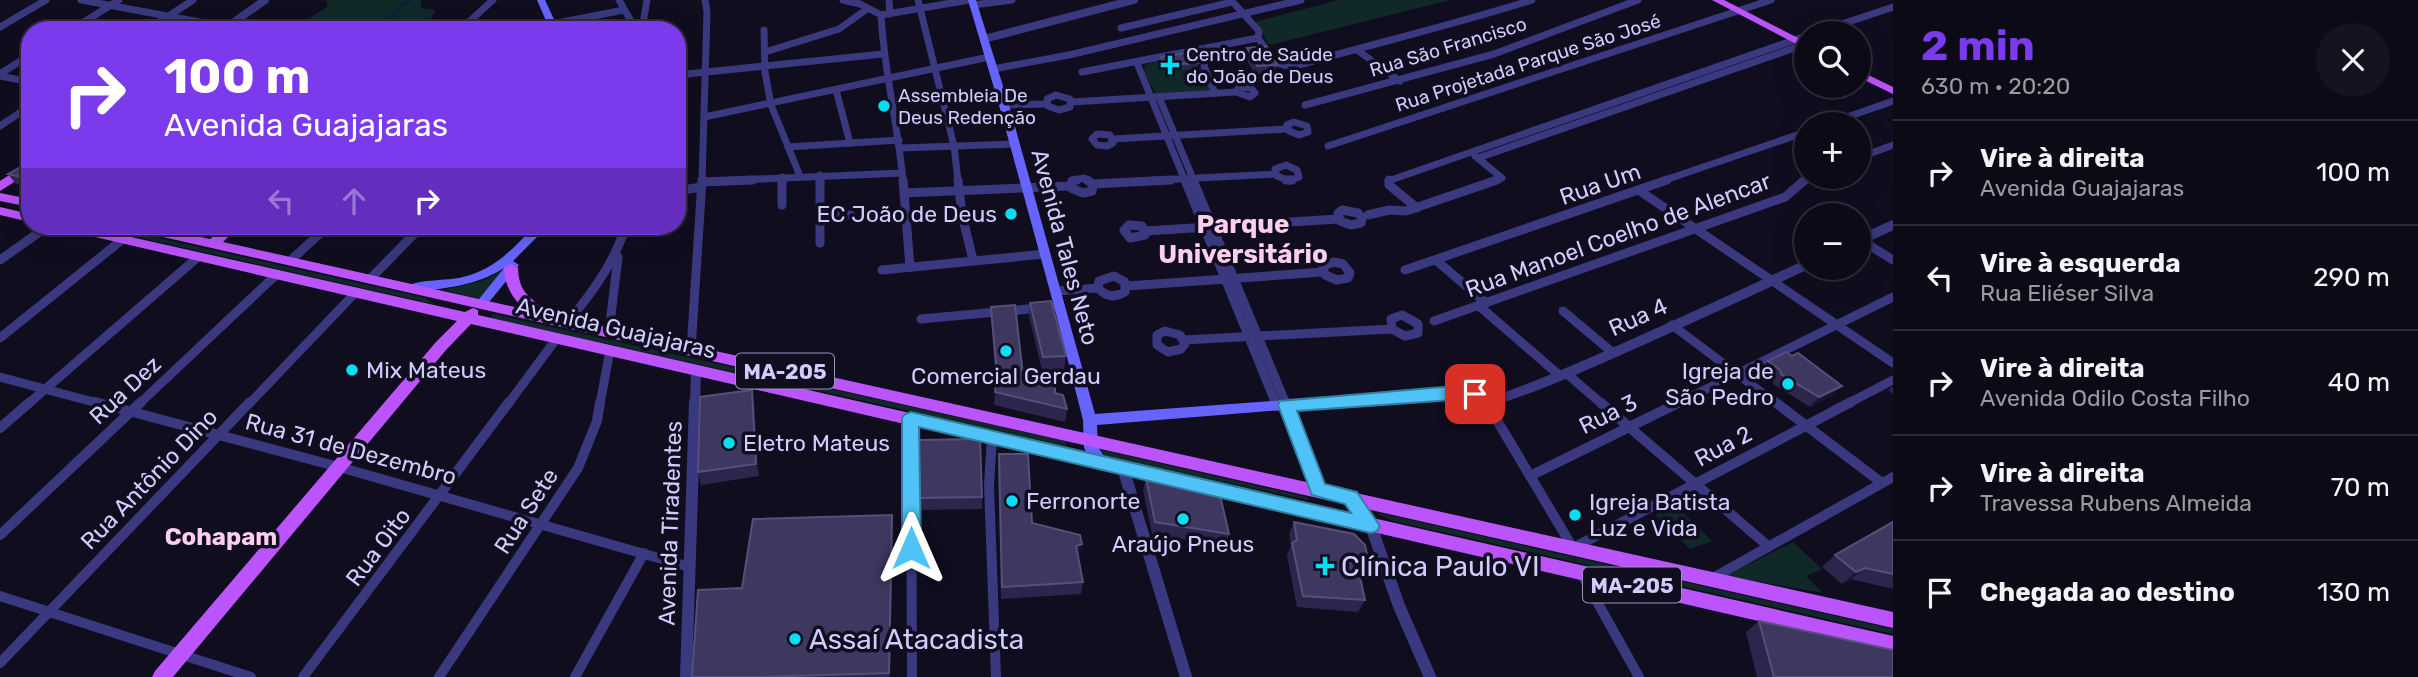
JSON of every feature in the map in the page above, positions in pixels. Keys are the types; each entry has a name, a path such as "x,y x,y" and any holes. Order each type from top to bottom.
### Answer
{"main road":[{"path":"539,0 551,21"},
{"path":"1717,0 1794,38"},
{"name":"Avenida Tales Neto","path":"971,2 1004,105 1056,291 1090,420 1089,439 1093,453 1101,463"},
{"path":"1871,80 1893,91"},
{"path":"0,187 21,172"},
{"path":"0,197 21,201"},
{"path":"0,211 21,216"},
{"name":"Avenida Guajajaras","path":"105,235 1893,645"},
{"name":"Avenida Guajajaras","path":"172,235 1893,620"},
{"path":"213,244 223,235"},
{"path":"161,677 441,346 481,304 511,268 531,237"},
{"path":"410,288 481,277 508,261 531,237"},
{"path":"511,268 511,284 515,292 546,317"},
{"path":"440,295 448,313 447,330 441,346"},
{"path":"441,346 463,332 499,325"},
{"path":"1090,420 1282,406 1318,490"}],"street":[{"path":"0,27 46,0"},
{"path":"81,0 192,21"},
{"path":"85,21 119,0"},
{"path":"160,21 193,0"},
{"path":"235,21 265,0"},
{"path":"470,21 493,0"},
{"path":"618,0 631,21"},
{"path":"644,21 647,0"},
{"path":"691,350 704,117 707,12 705,0"},
{"path":"843,0 881,15 971,2 1012,0"},
{"path":"889,0 890,14"},
{"path":"918,0 954,146 958,191 973,260"},
{"path":"984,39 1133,0"},
{"path":"993,69 1069,55 1301,0"},
{"path":"1121,28 1231,1 1259,31 1258,38 1273,59 1287,66 1444,28 1532,0"},
{"name":"Rua São Francisco","path":"1305,105 1400,81 1513,47 1638,0"},
{"path":"1735,9 1757,0"},
{"path":"1735,9 1771,0"},
{"path":"1851,21 1893,7"},
{"path":"765,52 839,29 867,9"},
{"name":"Rua Projetada Parque São José","path":"1328,146 1735,9"},
{"path":"579,21 624,10"},
{"path":"881,15 883,54 900,144 910,267"},
{"path":"764,30 764,65 771,105 800,176"},
{"path":"1082,72 1209,50 1258,38"},
{"path":"1417,208 1389,185 1388,180 1712,68 1794,44"},
{"path":"1478,158 1721,74 1794,45"},
{"path":"1203,60 1209,50"},
{"path":"1357,50 1400,81"},
{"path":"1195,52 1203,60 1215,93"},
{"path":"686,73 883,54"},
{"path":"704,117 771,105 888,76 989,57"},
{"path":"0,75 21,61"},
{"path":"1137,63 1156,97 1282,406 1466,391 1475,394 1485,401 1573,548"},
{"path":"1712,68 1721,74"},
{"path":"0,75 21,80"},
{"path":"836,90 850,143"},
{"path":"1046,104 1049,97 1056,95 1067,97 1072,102 1236,92"},
{"path":"1628,97 1637,102"},
{"path":"1861,112 1893,101"},
{"path":"1004,105 1046,104 1059,110 1070,107 1072,102"},
{"path":"0,125 21,112"},
{"path":"1539,128 1547,134"},
{"path":"1113,139 1287,129"},
{"name":"Rua Um","path":"1405,270 1794,136"},
{"path":"788,147 850,143 954,146 1015,144"},
{"path":"1871,153 1893,145"},
{"path":"1368,215 1389,209 1403,211 1417,208 1502,178 1471,152"},
{"path":"686,189 782,177 902,173"},
{"path":"1070,186 1072,181 1079,178 1093,184 1275,174"},
{"path":"820,175 820,243"},
{"path":"782,177 782,205"},
{"path":"904,193 1070,186 1076,192 1086,193 1093,189 1093,184"},
{"name":"Rua Manoel Coelho de Alencar","path":"1434,321 1785,197 1794,187"},
{"path":"1640,191 1893,363"},
{"path":"821,214 851,215"},
{"path":"1145,231 1338,219"},
{"path":"1871,235 1893,225"},
{"path":"0,260 35,235"},
{"path":"290,261 318,235"},
{"path":"370,279 413,235"},
{"path":"567,323 609,270 623,235"},
{"path":"0,338 123,239"},
{"path":"1871,247 1893,260"},
{"path":"609,332 618,252"},
{"path":"882,270 1045,254"},
{"path":"0,428 198,257"},
{"path":"1437,261 1563,374 1628,425 1768,546"},
{"name":"Rua 4","path":"1485,401 1500,399 1563,374 1794,271"},
{"path":"1127,286 1323,272"},
{"name":"Rua Dez","path":"0,535 277,274"},
{"path":"1109,276 1122,280 1127,286 1125,292 1118,296 1103,294 1098,288 1099,281 1109,276"},
{"path":"1056,291 1098,288"},
{"name":"Rua Antônio Dino","path":"0,663 356,292"},
{"name":"Rua 3","path":"1530,475 1893,297"},
{"path":"921,319 1060,306"},
{"path":"1563,311 1612,352"},
{"path":"1672,325 1882,483"},
{"path":"1184,340 1392,329"},
{"name":"Rua Oito","path":"303,677 556,338"},
{"name":"Rua Sete","path":"439,677 542,524 590,444 610,350"},
{"name":"Avenida Tiradentes","path":"686,677 696,369"},
{"name":"Rua 31 de Dezembro","path":"0,377 441,495 690,567"},
{"name":"Rua 2","path":"1573,548 1804,424 1893,380"},
{"path":"911,418 912,677"},
{"path":"992,437 989,485 996,677"},
{"path":"1123,468 1186,677"},
{"path":"1711,579 1893,477"},
{"path":"1350,497 1371,526 1399,606 1430,677"},
{"path":"575,677 644,553"},
{"path":"1581,573 1639,677"},
{"path":"0,596 251,677"}],"green space":[{"path":"317,0 421,0 421,8 436,10 429,21 304,21 327,7 327,1"},
{"path":"1339,0 1450,0 1269,45 1255,22"},
{"path":"1159,61 1164,71 1202,68 1212,90 1156,94 1144,72 1145,65"},
{"path":"128,235 145,235 426,298 434,304"},
{"path":"503,270 481,299 443,290 482,281"},
{"path":"493,314 1065,441 1067,446 491,318"},
{"path":"1098,449 1307,497 1308,500 1102,456"},
{"path":"1674,504 1712,541 1690,549 1655,515"},
{"path":"1375,512 1893,629 1893,634 1393,521"},
{"path":"1793,542 1822,569 1806,576 1823,593 1726,576"}],"building":[{"path":"1266,46 1277,65 1257,66 1247,48"},
{"path":"1192,52 1198,63 1164,65 1161,57"},
{"path":"21,167 21,177 8,174"},
{"name":"Comercial Gerdau","path":"1051,301 1066,356 1043,357 1030,303"},
{"name":"Comercial Gerdau","path":"1015,305 1023,375 1055,384 1055,393 1063,395 1067,409 995,392 997,375 991,307"},
{"path":"1786,352 1792,356 1798,353 1842,386 1819,397 1781,374 1780,370 1768,361"},
{"name":"Eletro Mateus","path":"752,390 756,464 698,472 700,397"},
{"path":"980,439 982,497 919,498 919,440"},
{"name":"Ferronorte","path":"999,454 1028,454 1032,523 1080,535 1082,544 1076,546 1083,582 1002,587"},
{"name":"Araújo Pneus","path":"1146,478 1219,491 1229,534 1155,522"},
{"name":"Assaí Atacadista","path":"892,515 889,673 692,677 698,590 742,588 753,519"},
{"name":"Clínica Paulo VI","path":"1294,522 1354,534 1365,545 1369,564 1357,563 1365,600 1303,596 1292,543 1297,540"},
{"path":"1893,522 1893,574 1865,568 1856,572 1835,555"},
{"path":"1759,621 1893,650 1893,677 1774,677"}],"waterway":[{"path":"391,21 395,12 411,0"}],"place":[{"name":"Centro de Saúde do João de Deus","path":"1170,65"},
{"name":"Assembleia De Deus Redenção","path":"884,106"},
{"name":"EC João de Deus","path":"1011,214"},
{"name":"Comercial Gerdau","path":"1006,351"},
{"name":"Mix Mateus","path":"352,370"},
{"name":"Igreja de São Pedro","path":"1788,384"},
{"name":"Eletro Mateus","path":"729,443"},
{"name":"Ferronorte","path":"1012,501"},
{"name":"Igreja Batista Luz e Vida","path":"1575,515"},
{"name":"Araújo Pneus","path":"1183,519"},
{"name":"Clínica Paulo VI","path":"1325,566"},
{"name":"Assaí Atacadista","path":"795,639"}],"district":[{"name":"Parque Universitário","path":"1243,239"},
{"name":"Cohapam","path":"221,537"}],"route":[{"path":"911,548 911,418 1371,526 1350,497 1318,490 1286,405 1466,391 1475,394"}]}
